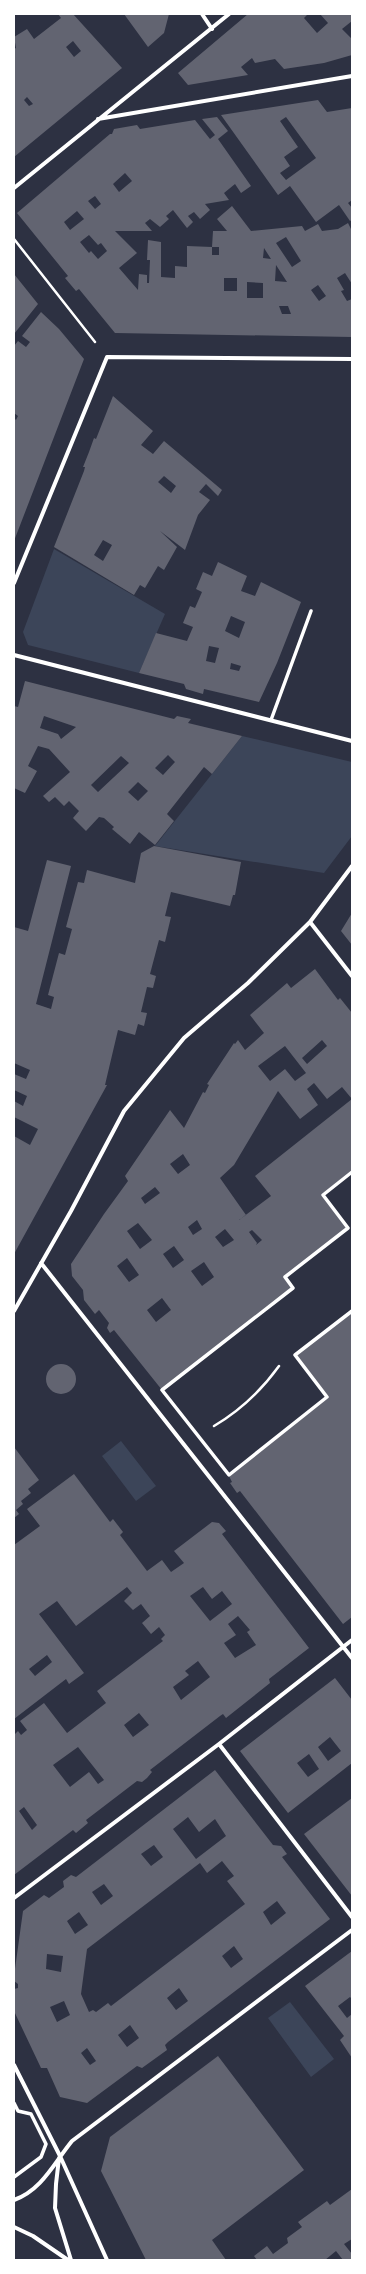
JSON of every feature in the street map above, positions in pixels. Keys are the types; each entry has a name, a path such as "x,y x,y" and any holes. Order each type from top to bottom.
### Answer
{"street":[{"path":"202,14 212,30"},
{"path":"14,188 98,119 212,30 229,14"},
{"path":"98,119 352,76"},
{"path":"14,583 107,357 352,360"},
{"path":"271,720 311,611"},
{"path":"14,655 352,741"},
{"path":"14,1310 71,1211 124,1111 184,1038 248,983 310,922 352,866"},
{"path":"310,922 352,976"},
{"path":"352,1172 323,1195 348,1228 285,1277 293,1288 162,1390 229,1475 327,1397 295,1355 352,1311"},
{"path":"41,1263 352,1658"},
{"path":"14,1898 219,1744 352,1640"},
{"path":"219,1744 352,1917"},
{"path":"14,2200 26,2196 47,2177 60,2156 72,2141 352,1930"},
{"path":"14,2065 60,2156 107,2260"},
{"path":"14,2103 18,2111 31,2114 46,2144 42,2157 14,2177"},
{"path":"60,2156 56,2184 55,2208 71,2260"},
{"path":"14,2227 33,2236 68,2260"}],"path":[{"path":"14,239 107,357"},
{"path":"236,1413 264,1386"}],"shaded area":[{"path":"54,549 165,614 139,673 28,645 23,632"},
{"path":"242,736 352,762 352,836 324,873 155,846"},
{"path":"121,1441 156,1486 136,1501 102,1456"},
{"path":"290,2002 334,2059 311,2077 268,2018"}],"building":[{"path":"58,14 73,14 122,68 14,157 14,49 16,48 14,37 27,29 34,39 61,18","holes":["73,41 81,51 74,57 66,47","27,97 33,104 29,106 24,100"]},
{"path":"124,14 169,14 164,33 148,47"},
{"path":"248,14 308,14 304,18 317,33 328,23 320,14 352,14 352,21 342,29 352,39 352,55 324,63 284,69 275,59 255,63 252,58 241,67 248,75 188,85 178,73"},
{"path":"318,100 327,112 352,108 352,200 348,203 352,208 352,220 350,221 339,205 316,222 290,186 278,195 221,115","holes":["286,117 316,158 286,180 280,173 290,166 284,157 298,147 280,121"]},
{"path":"217,117 228,131 218,139 251,186 241,193 235,184 224,193 229,200 205,204 210,210 200,219 194,212 188,216 193,222 187,228 173,210 166,216 169,219 160,227 150,219 145,223 152,231 115,231 137,253 119,268 138,290 139,274 147,275 147,283 149,283 150,260 147,260 148,240 161,242 161,277 175,278 175,266 187,267 187,246 212,247 213,231 227,231 217,219 232,206 251,231 302,226 305,231 318,224 322,231 338,229 348,223 352,231 352,284 345,273 337,278 344,290 341,291 347,301 352,299 352,337 115,333 79,289 76,291 65,278 68,276 17,213 110,134 112,134 114,129 137,125 140,129 195,120 210,139 215,135 202,119","holes":["125,173 132,181 119,192 113,184","95,196 101,204 95,209 88,201","77,211 84,219 70,230 64,222","89,235 98,245 101,243 107,251 98,259 91,251 89,253 80,242","286,237 301,261 292,267 276,243","212,247 219,247 219,255 212,255","264,248 271,259 263,258","276,265 287,282 275,281","224,278 237,278 237,291 224,291","247,282 263,283 263,298 247,298","318,285 326,296 319,301 311,290","279,306 288,306 291,314 282,314"]},
{"path":"14,274 38,304 14,334"},
{"path":"41,312 59,329 84,359 14,541 14,418 16,420 18,416 14,413 14,346 18,341 26,347 30,342 22,336"},
{"path":"113,396 153,431 141,445 153,454 164,441 222,490 218,496 206,484 199,492 210,500 198,515 185,550 160,531 177,547 164,570 158,566 145,588 140,585 134,595 54,547 84,471 85,467 83,467 94,438 96,439","holes":["164,476 176,486 171,493 158,482","103,540 112,545 103,561 94,555"]},
{"path":"218,562 247,576 241,591 255,596 261,582 301,602 277,663 259,702 204,689 203,694 186,689 184,684 139,673 156,633 187,641 193,627 183,623 190,606 195,608 202,592 196,589 203,572 212,576","holes":["231,616 245,622 239,638 225,631","209,646 219,648 215,663 206,661","231,663 241,666 239,671 230,669"]},
{"path":"25,681 174,719 177,716 191,719 188,723 242,736 212,774 204,767 167,814 174,821 155,845 139,832 130,844 112,829 114,827 104,818 99,817 86,831 73,818 79,811 69,801 64,806 55,797 49,802 43,796 70,772 49,749 38,746 28,766 37,771 25,793 14,788 14,706 18,707","holes":["44,716 76,727 61,739 58,734 40,728","168,755 175,762 163,775 155,768","121,756 129,763 98,792 91,785","138,782 148,791 138,801 128,792"]},
{"path":"154,846 241,862 235,895 233,895 230,906 171,892 165,916 171,917 165,942 159,940 150,974 156,976 153,988 147,987 141,1012 147,1013 144,1026 138,1024 135,1035 118,1030 105,1085 107,1085 14,1254 14,1136 30,1145 38,1129 14,1117 14,1101 23,1106 27,1096 14,1090 14,1074 26,1079 30,1070 14,1063 14,927 28,931 47,860 71,866 36,1004 51,1009 54,997 48,995 59,953 65,955 72,929 66,927 78,882 84,883 87,870 135,883 141,853"},
{"path":"352,913 352,945 341,931"},
{"path":"315,969 338,1000 340,998 352,1013 352,1099 352,1170 321,1195 347,1228 284,1278 292,1288 162,1390 114,1330 110,1333 107,1328 109,1323 99,1310 95,1314 84,1300 83,1290 72,1276 71,1264 128,1181 125,1176 170,1110 184,1128 203,1092 205,1093 209,1085 207,1084 234,1043 235,1044 238,1040 245,1050 264,1033 250,1015 287,983 291,988","holes":["322,1040 327,1046 307,1064 302,1058","285,1046 306,1073 295,1081 285,1069 270,1081 258,1066","314,1083 327,1099 342,1087 352,1099 255,1176 271,1196 246,1215 220,1178 234,1165 278,1091 300,1119 318,1105 307,1089","183,1154 190,1165 178,1174 170,1164","155,1187 160,1193 145,1204 141,1198","197,1220 202,1229 193,1235 188,1227","138,1223 152,1240 140,1249 127,1231","225,1229 234,1240 223,1247 215,1237","252,1230 262,1240 256,1245 257,1243 249,1232","174,1246 184,1260 173,1268 163,1254","127,1258 139,1275 129,1282 117,1266","204,1262 214,1277 202,1286 191,1271","162,1298 171,1310 156,1322 147,1310"]},
{"path":"352,1312 352,1617 343,1624 240,1491 237,1493 230,1483 232,1482 229,1476 328,1398 295,1355"},
{"path":"61,1364 72,1368 76,1379 72,1390 61,1394 50,1390 46,1379 50,1368"},
{"path":"14,1447 39,1480 28,1489 31,1493 21,1501 23,1504 16,1510 19,1514 14,1518"},
{"path":"74,1474 110,1522 113,1519 123,1532 120,1535 147,1571 162,1560 171,1572 184,1563 174,1551 212,1522 219,1523 226,1531 222,1534 309,1648 269,1679 270,1683 226,1718 223,1714 220,1716 150,1770 152,1772 142,1782 137,1781 86,1820 88,1823 76,1833 73,1830 14,1875 14,1735 18,1731 21,1735 27,1730 20,1721 44,1703 67,1733 106,1703 97,1691 163,1641 161,1639 165,1635 159,1627 151,1634 142,1623 150,1616 141,1604 133,1610 124,1601 132,1593 127,1587 76,1626 57,1601 39,1614 84,1673 69,1684 66,1679 14,1719 14,1545 40,1526 27,1509","holes":["203,1587 212,1599 222,1591 232,1604 210,1621 190,1596","238,1616 250,1630 247,1632 256,1645 235,1658 224,1643 236,1635 228,1624","47,1655 52,1662 35,1676 29,1669","198,1661 210,1677 181,1700 173,1687 189,1675 185,1671","139,1713 149,1725 133,1737 124,1725","78,1747 104,1780 98,1784 89,1772 70,1787 53,1765","24,1807 37,1825 32,1830 19,1811"]},
{"path":"335,1678 352,1700 352,1763 288,1813 240,1751","holes":["330,1737 341,1751 328,1761 318,1747","309,1754 319,1769 308,1777 297,1763"]},
{"path":"215,1770 273,1845 281,1846 287,1854 282,1857 330,1919 168,2042 165,2045 167,2050 142,2068 137,2066 87,2103 60,2097 47,2068 41,2068 14,2011 14,1989 18,1988 18,1984 14,1981 14,1976 23,1911 44,1895 49,1898 64,1887 63,1881 71,1875 76,1877","holes":["188,1817 199,1832 215,1819 226,1836 196,1859 173,1829","154,1845 163,1857 151,1866 141,1854","222,1861 234,1876 227,1881 245,1904 111,2006 108,2003 96,2012 93,2010 89,2012 81,1994 87,1949 200,1863 207,1873","104,1884 113,1896 101,1905 92,1892","277,1901 286,1913 271,1925 263,1912","79,1912 88,1925 75,1934 67,1921","234,1946 243,1959 231,1968 222,1956","47,1954 63,1956 61,1972 46,1969","179,1988 188,2001 176,2010 167,1998","64,2001 70,2015 57,2022 50,2007","130,2025 139,2038 127,2047 118,2035","87,2048 96,2061 90,2065 81,2053"]},
{"path":"352,1798 352,1896 304,1834"},
{"path":"352,1951 352,1999 350,1997 338,2006 347,2018 352,2014 352,2058 340,2040 344,2036 305,1986"},
{"path":"218,2056 304,2170 212,2240 226,2260 146,2260 101,2171 110,2137"},
{"path":"352,2189 352,2239 344,2244 352,2254 352,2260 343,2260 336,2251 325,2260 257,2260 254,2256 267,2246 273,2254 288,2243 287,2238 302,2227 298,2222 327,2201 330,2205"}]}
